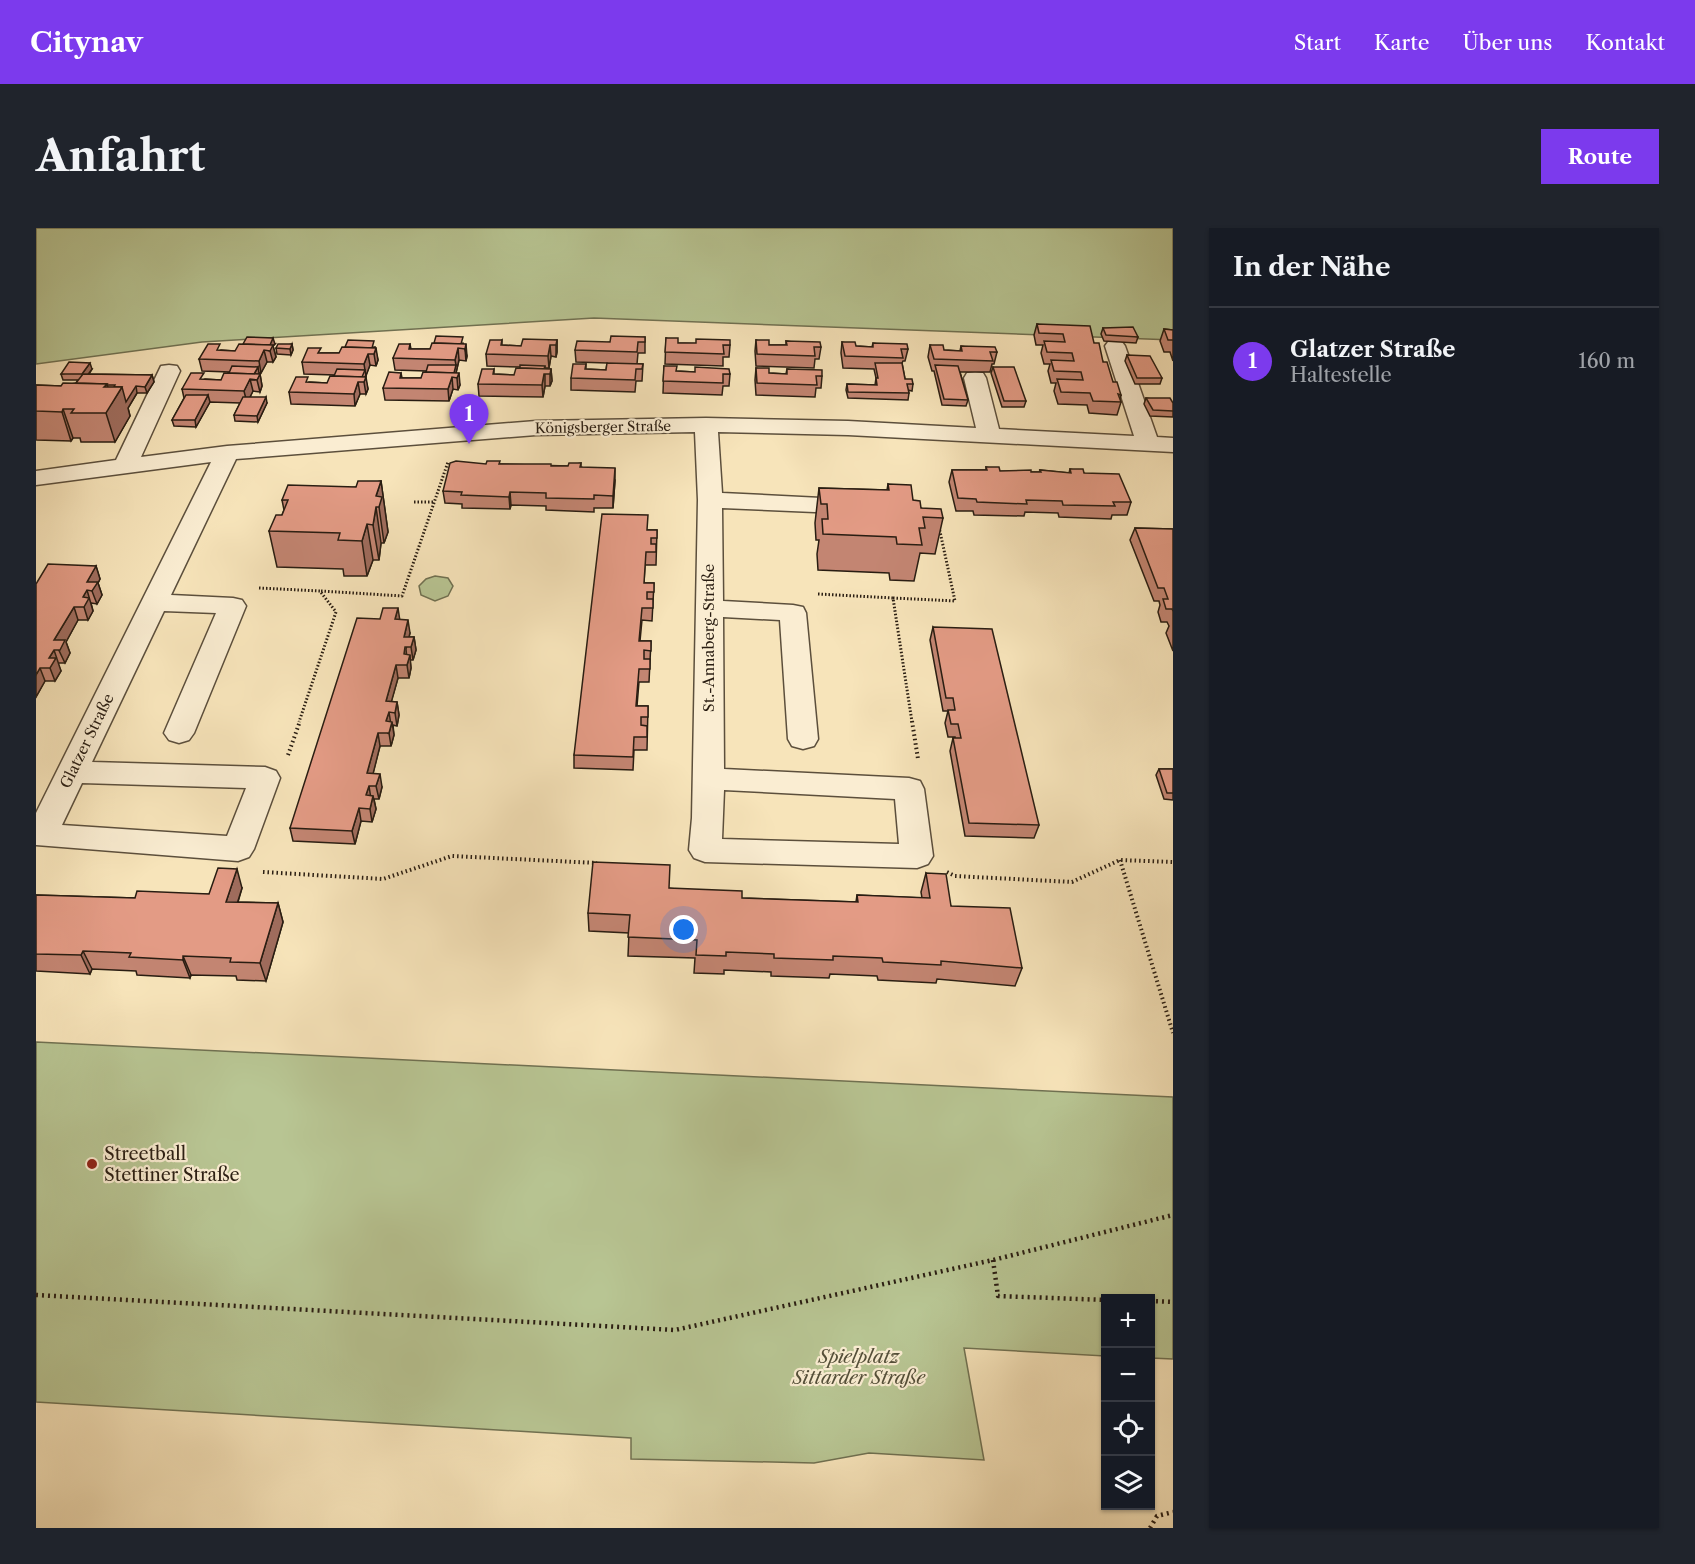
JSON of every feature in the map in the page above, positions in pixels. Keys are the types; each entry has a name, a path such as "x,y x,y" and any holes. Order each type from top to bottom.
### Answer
{"street":[{"path":"1114,346 1148,443"},
{"path":"125,466 169,371"},
{"path":"975,378 989,434"},
{"name":"Königsberger Straße","path":"36,478 227,453 536,428 706,425 848,428 1173,445"},
{"name":"St.-Annaberg-Straße","path":"706,425 710,500 708,779 705,850 917,856"},
{"name":"Glatzer Straße","path":"227,453 41,835 238,849"},
{"path":"710,500 874,508"},
{"path":"153,602 233,606 179,733"},
{"path":"709,608 793,613 803,739"},
{"path":"72,772 265,778 238,849"},
{"path":"708,779 909,789 917,856"}],"path":[{"path":"249,587 402,596 456,434"},
{"path":"414,502 435,502"},
{"path":"814,593 955,601 938,520"},
{"path":"265,778 284,766 336,612 320,591"},
{"path":"893,598 923,785 909,789"},
{"path":"238,849 249,872 383,879 453,856 601,863"},
{"path":"917,856 955,876 1072,882 1119,860 1173,862"},
{"path":"1119,860 1173,1033"},
{"path":"36,1295 675,1330 993,1260 1173,1215"},
{"path":"993,1260 998,1296 1101,1300"},
{"path":"1155,1301 1173,1302"},
{"path":"1150,1528 1157,1516 1173,1512"}],"green space":[{"path":"36,228 1173,228 1173,340 594,318 202,342 36,364"},
{"path":"435,576 448,578 453,586 448,596 435,601 421,595 419,586 426,579"},
{"name":"Spielplatz Sittarder Straße","path":"36,1042 1173,1097 1173,1359 1155,1358 1155,1294 1101,1294 1101,1356 964,1348 984,1460 869,1453 814,1463 631,1459 631,1438 36,1402"}],"building":[{"path":"1037,324 1090,326 1094,343 1099,343 1103,362 1107,362 1113,382 1117,382 1121,402 1093,401 1090,393 1061,392 1057,379 1083,380 1081,372 1054,371 1051,360 1074,361 1072,353 1047,352 1044,341 1065,342 1063,334 1039,333"},
{"path":"1133,327 1138,337 1106,335 1103,328"},
{"path":"1164,329 1173,330 1173,340 1168,340"},
{"path":"436,336 463,337 461,344 434,343"},
{"path":"611,336 645,337 645,342 638,342 637,352 575,350 577,341 610,342"},
{"path":"247,337 273,338 270,345 243,344"},
{"path":"666,338 678,338 678,343 696,343 696,339 730,340 730,345 723,345 724,354 665,352"},
{"path":"523,339 557,340 556,345 550,345 548,356 486,354 490,340 502,340 501,345 521,346"},
{"path":"348,340 374,341 372,348 345,347"},
{"path":"756,340 769,340 769,345 787,345 786,341 820,342 821,347 814,347 815,356 757,354"},
{"path":"842,342 855,342 856,346 873,347 873,343 907,344 908,349 901,349 903,358 845,356"},
{"path":"432,343 466,344 465,349 458,348 455,360 393,358 399,344 410,344 409,349 430,349"},
{"path":"208,344 220,344 217,350 235,351 239,344 273,345 270,351 264,350 259,361 199,359"},
{"path":"278,344 292,344 290,349 276,348"},
{"path":"930,345 943,345 944,350 962,351 961,346 995,347 997,352 990,352 993,361 934,359"},
{"path":"342,347 376,348 374,354 368,354 364,364 302,362 308,348 321,348 318,353 339,353"},
{"path":"1127,355 1150,356 1162,378 1137,378"},
{"path":"69,362 90,363 82,374 61,374"},
{"path":"607,363 643,364 642,369 636,369 635,380 571,378 573,364 586,364 585,369 606,370"},
{"path":"875,363 902,363 905,379 912,379 913,384 907,384 909,393 848,392 847,384 877,385"},
{"path":"428,365 456,365 454,373 426,372"},
{"path":"520,365 545,366 544,369 520,368"},
{"path":"935,365 958,366 968,400 944,399"},
{"path":"232,366 258,367 254,374 229,373"},
{"path":"664,366 677,366 676,371 695,372 695,367 729,369 730,374 723,374 723,383 663,381"},
{"path":"993,367 1014,367 1026,401 1004,401"},
{"path":"516,368 551,369 550,374 544,374 542,385 478,384 482,369 494,369 493,374 514,375"},
{"path":"756,368 769,368 769,373 787,374 787,369 822,370 822,376 816,376 817,385 757,383"},
{"path":"337,369 365,370 362,377 334,376"},
{"path":"389,372 401,373 400,378 421,378 423,372 459,373 457,378 452,377 448,389 383,388"},
{"path":"191,373 204,373 200,379 221,380 224,373 260,374 257,380 250,379 244,391 182,389"},
{"path":"83,374 152,375 145,387 136,386 126,402 122,387 76,383"},
{"path":"330,376 366,377 364,382 358,382 354,394 289,392 296,377 308,377 306,382 327,383"},
{"path":"63,383 107,384 104,387 122,387 106,413 71,413 74,409 63,409 62,412 36,411 36,385 61,386"},
{"path":"186,395 208,395 195,420 172,420"},
{"path":"243,397 266,397 257,416 234,415"},
{"path":"1146,398 1170,398 1173,411 1153,410"},
{"path":"456,461 486,464 487,461 500,461 499,464 551,464 551,466 581,463 580,467 615,468 613,496 594,495 594,499 546,498 546,493 510,492 509,497 461,495 462,492 443,491 450,463"},
{"path":"986,467 999,467 1000,471 1041,472 1040,470 1071,473 1070,469 1083,469 1084,473 1119,474 1131,502 1113,502 1115,506 1063,505 1062,501 1026,500 1027,504 977,502 976,499 958,498 952,470 987,470"},
{"path":"358,481 381,481 376,496 382,497 379,507 376,507 373,525 367,524 362,541 338,540 340,533 269,531 276,515 282,515 288,500 282,500 288,485 356,487"},
{"path":"888,484 911,485 913,500 920,501 921,508 941,509 943,518 923,517 925,528 919,528 922,545 897,544 896,537 823,534 822,519 828,519 827,504 821,504 819,488 889,490"},
{"path":"602,514 648,515 647,530 657,530 657,538 651,538 651,544 656,544 656,552 646,552 644,583 654,583 654,592 647,592 647,599 653,599 653,608 642,608 639,641 651,641 651,651 644,650 644,659 650,659 650,669 639,669 636,706 648,706 648,717 641,717 641,725 647,726 647,737 634,737 633,757 574,755"},
{"path":"1135,528 1173,529 1173,611 1166,609 1163,599 1168,599 1164,588 1158,588"},
{"path":"48,564 96,566 87,582 98,582 92,591 87,590 83,597 89,598 84,607 74,607 54,640 65,640 60,650 54,650 49,658 56,658 50,668 40,668 36,675 36,584"},
{"path":"383,608 398,608 395,619 408,620 404,637 414,637 411,647 405,647 404,654 410,655 407,665 396,665 386,701 397,702 395,713 389,712 386,721 392,722 389,733 378,733 367,773 380,774 376,786 369,786 366,795 373,796 370,809 359,808 352,831 290,828 357,618 380,619"},
{"path":"933,627 992,629 1039,825 969,823 953,738 961,738 958,724 951,724 948,710 955,710 953,698 946,698"},
{"path":"1159,769 1173,769 1173,793 1167,793"},
{"path":"593,862 670,865 669,888 742,891 742,898 858,902 857,895 930,898 926,873 946,874 951,906 1010,908 1022,968 941,961 941,965 883,962 882,958 833,956 833,960 774,958 774,954 726,952 726,956 696,955 697,940 628,937 630,915 588,913"},
{"path":"218,868 237,869 226,902 278,903 260,963 230,962 231,958 183,956 183,960 129,957 131,953 83,951 81,955 36,954 36,895 135,898 137,891 209,894"}],"place":[{"name":"Glatzer Straße","path":"469,444"},
{"name":"Streetball Stettiner Straße","path":"92,1164"}]}
